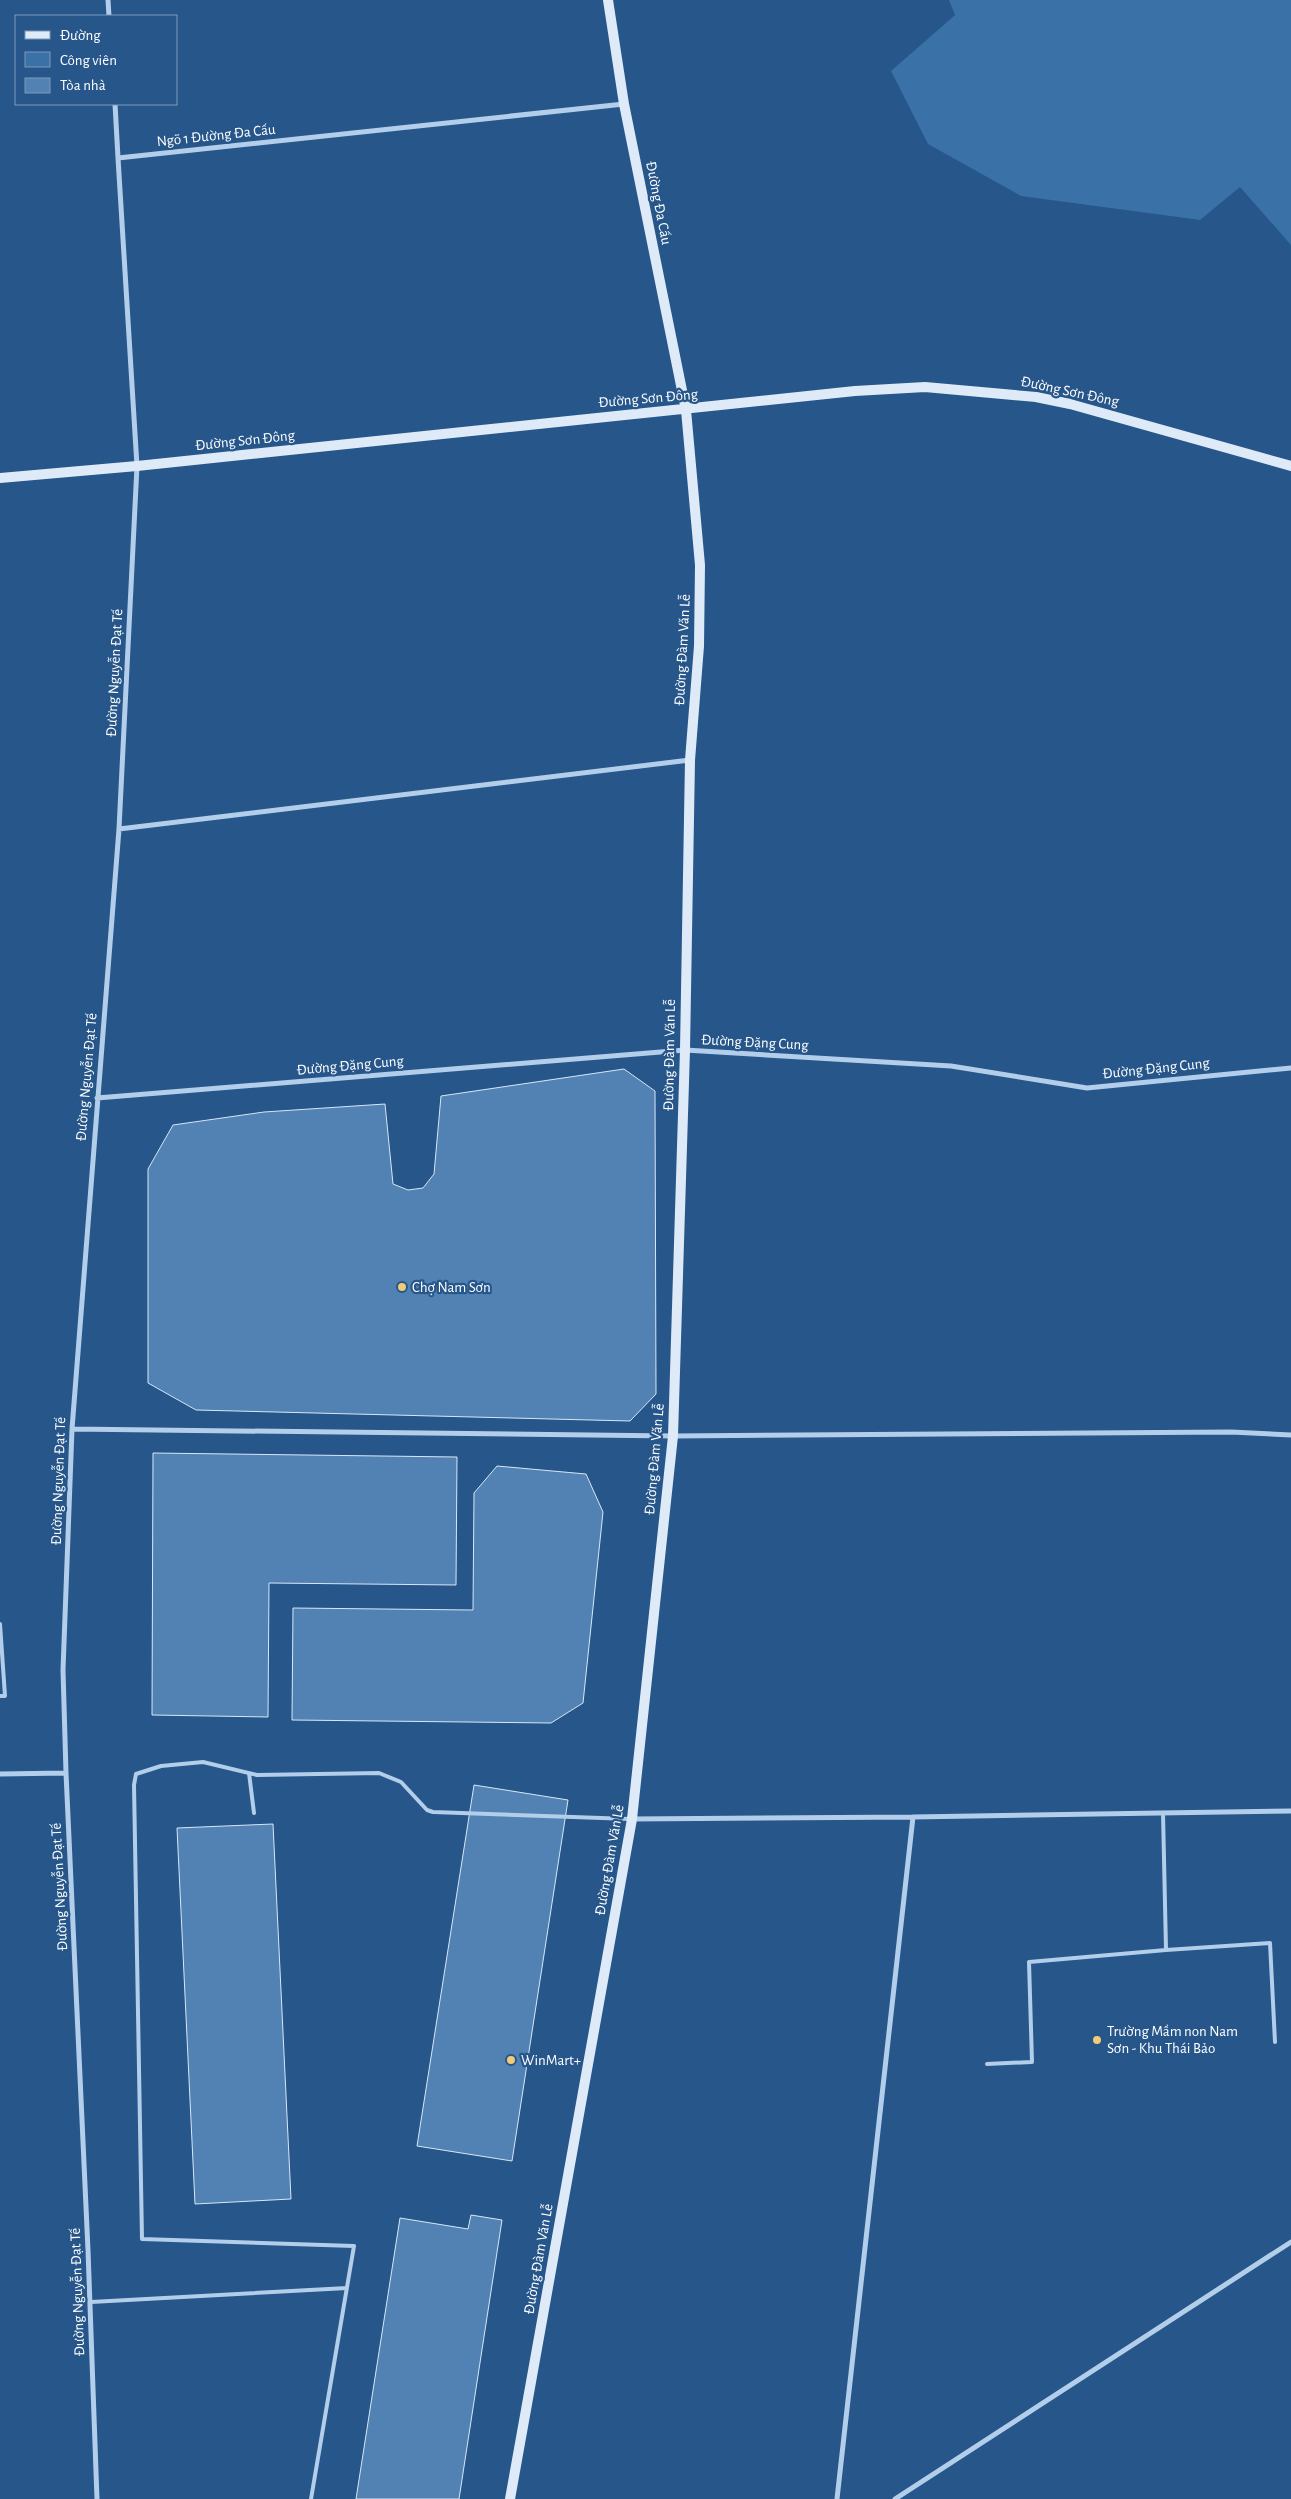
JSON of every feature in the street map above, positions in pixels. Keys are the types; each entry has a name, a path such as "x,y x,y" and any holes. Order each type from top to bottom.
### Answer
{"main road":[{"name":"Đường Đa Cấu","path":"608,0 624,104 686,410"},
{"name":"Đường Sơn Đông","path":"0,478 137,466 855,391 925,387 1036,397 1070,404 1291,466"},
{"name":"Đường Đàm Văn Lễ","path":"510,2499 632,1819 673,1436 685,1050 690,760 699,646 700,566 686,410"}],"street":[{"path":"108,0 109,15"},
{"name":"Ngõ 1 Đường Đa Cấu","path":"118,158 624,104"},
{"path":"115,105 137,466"},
{"name":"Đường Nguyễn Đạt Tế","path":"97,2499 91,2302 66,1773 64,1670 72,1429 119,829 137,466"},
{"path":"119,829 690,760"},
{"name":"Đường Đặng Cung","path":"97,1098 685,1050 951,1066 1087,1088 1291,1068"},
{"path":"72,1429 673,1436 1231,1432 1291,1436"},
{"path":"0,1774 66,1773"},
{"path":"632,1819 1291,1811"},
{"path":"836,2499 913,1817"},
{"path":"895,2499 1291,2242"}],"lane":[{"path":"0,1624 5,1696 0,1696"},
{"path":"311,2499 354,2246 142,2240 134,1785 136,1774 161,1766 202,1762 257,1775 379,1774 401,1782 427,1810 433,1812 632,1819"},
{"path":"249,1773 254,1813"},
{"path":"1162,1813 1166,1950"},
{"path":"987,2064 1032,2062 1029,1962 1166,1950 1270,1943 1274,2042"},
{"path":"91,2302 347,2288"}],"green space":[{"path":"949,0 1291,0 1291,245 1240,187 1200,220 1021,196 928,144 891,71 955,15"}],"building":[{"name":"Chợ Nam Sơn","path":"624,1069 655,1091 656,1394 630,1421 196,1410 148,1383 148,1169 173,1125 264,1112 385,1104 393,1184 408,1190 423,1188 434,1174 441,1096"},
{"path":"153,1453 457,1457 456,1585 269,1583 268,1717 152,1715"},
{"path":"497,1466 586,1474 603,1512 583,1703 551,1723 292,1720 293,1608 473,1610 474,1493"},
{"path":"474,1785 568,1800 512,2161 417,2146"},
{"path":"273,1824 291,2199 195,2204 177,1828"},
{"path":"471,2215 502,2220 459,2499 356,2499 400,2218 468,2229"}],"place":[{"name":"Chợ Nam Sơn","path":"402,1287"},
{"name":"Trường Mầm non Nam Sơn - Khu Thái Bảo","path":"1097,2040"},
{"name":"WinMart+","path":"511,2060"}]}
